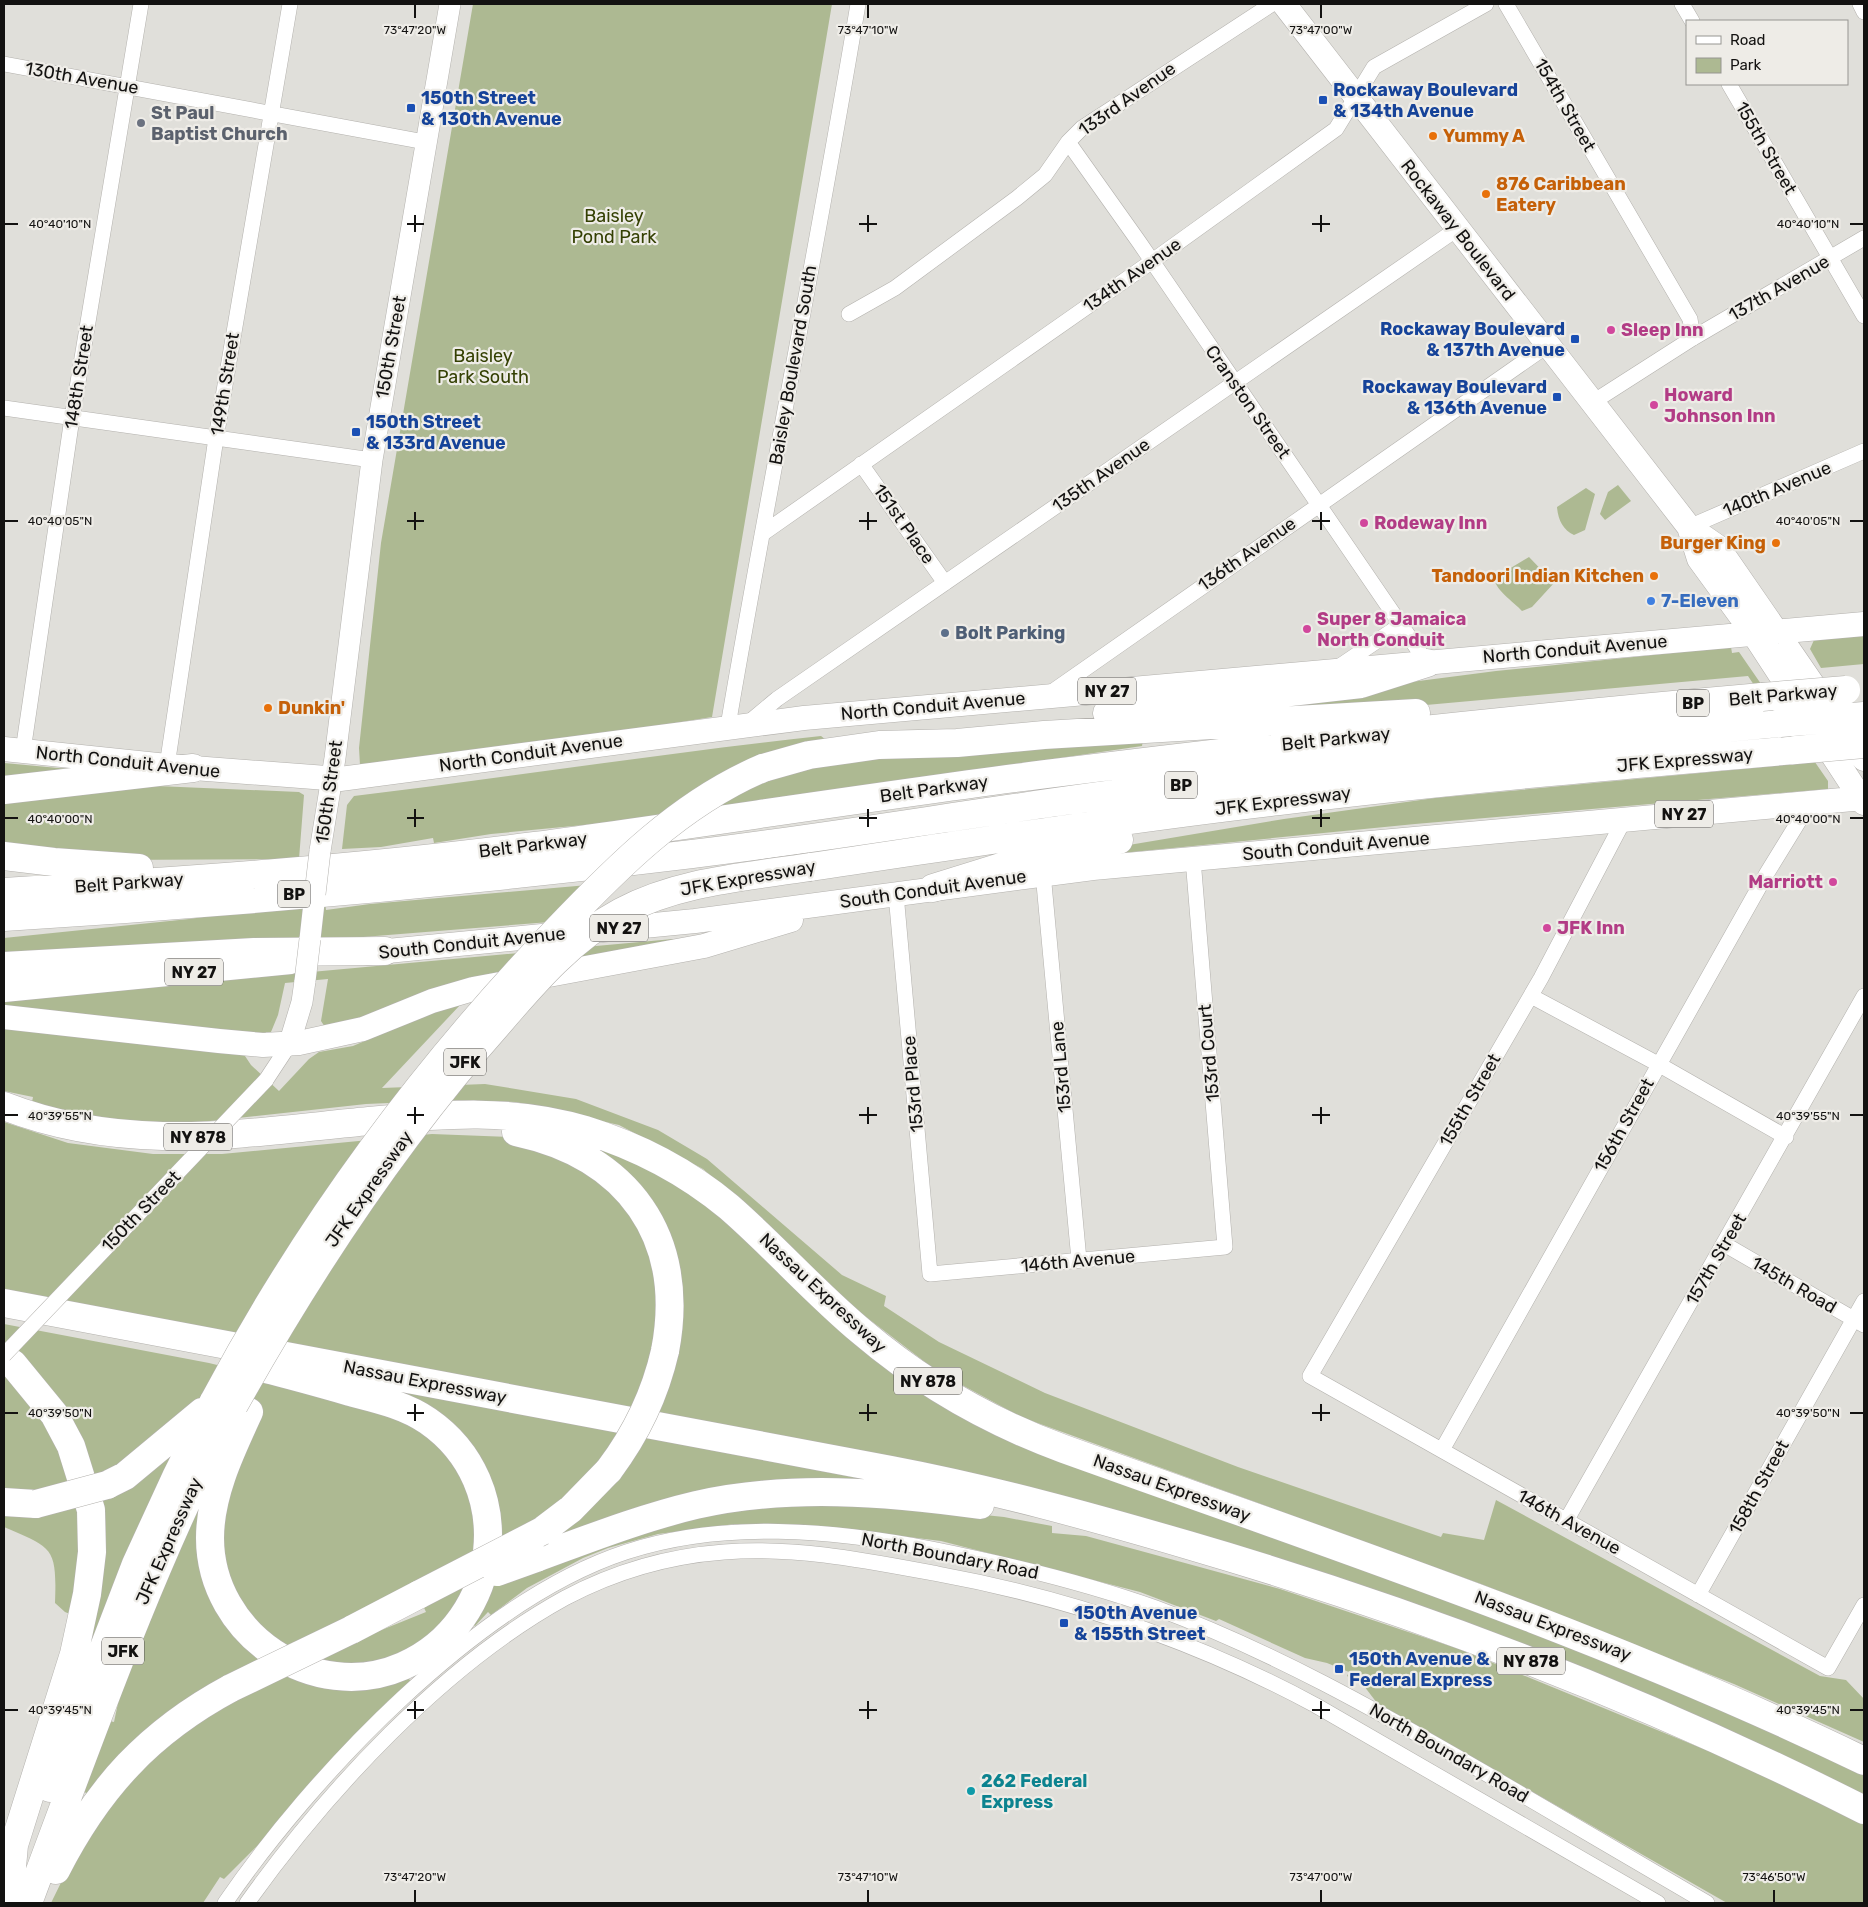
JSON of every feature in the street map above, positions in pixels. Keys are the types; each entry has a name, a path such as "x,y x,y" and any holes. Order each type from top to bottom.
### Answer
{"highway":[{"path":"1044,717 1183,706 1361,684 1427,663"},
{"name":"Belt Parkway","path":"6,911 276,872 526,847 997,780 1219,752 1625,709 1855,689"},
{"path":"1044,717 1625,709"},
{"name":"Belt Parkway","path":"6,911 292,895 585,866 741,848 1044,803 1234,779 1517,748 1864,716"},
{"name":"JFK Expressway","path":"232,1406 264,1313 335,1202 394,1120 476,1018 576,910 650,840 701,799 797,750 844,738 1044,717"},
{"name":"JFK Expressway","path":"15,1902 149,1585 195,1482 232,1406 313,1270 366,1191 472,1054 533,984 582,936 621,912 663,893 707,882 1161,816 1431,784 1864,744"},
{"path":"4,790 180,767"},
{"path":"932,888 1046,853 1431,784"},
{"path":"4,856 106,866 276,872"},
{"path":"4,966 254,952 385,951"},
{"name":"Nassau Expressway","path":"4,1106 69,1126 138,1136 210,1136 420,1116 488,1114 558,1123 626,1144 668,1165 708,1191 744,1221 845,1318 881,1348 938,1388 1000,1422 1064,1449 1439,1583 1588,1639 1709,1689 1864,1761"},
{"path":"40,1903 74,1835 117,1776 169,1726 231,1688 422,1598 542,1531 571,1509 609,1470 627,1444 646,1408 665,1351 671,1294 665,1261 658,1240 634,1198 614,1178 592,1160 554,1142 512,1131 482,1127 325,1125"},
{"path":"4,1304 125,1337 198,1352 283,1373 396,1405 431,1423 459,1450 474,1474 487,1513 489,1540 486,1565 474,1598 454,1629 435,1647 414,1661 390,1670 364,1676 340,1676 314,1672 288,1662 264,1648 243,1627 220,1590 212,1562 210,1538 212,1514 232,1406"},
{"name":"Nassau Expressway","path":"4,1304 913,1474 1066,1509 1185,1544 1378,1605 1544,1666 1717,1739 1864,1810"},
{"path":"4,1356 13,1364 54,1414 71,1446 91,1510 92,1552 87,1594 74,1654 14,1845 15,1902"},
{"path":"4,1502 36,1504 107,1485 125,1476 186,1427 232,1406"},
{"path":"422,1598 622,1528 696,1505 750,1496 798,1493 865,1494 956,1502 1057,1518 1185,1544"}],"main road":[{"name":"150th Street","path":"289,1044 302,1002 305,981 320,851 372,460 450,4"},
{"name":"Rockaway Boulevard","path":"1284,4 1356,100 1689,526 1718,548 1764,632 1863,800"},
{"name":"North Conduit Avenue","path":"14,750 180,767 331,779 738,725 1044,717 1331,672 1864,624"},
{"name":"Rockaway Boulevard","path":"1764,632 1864,759"},
{"name":"South Conduit Avenue","path":"4,990 695,921 1043,873 1810,803 1863,800"},
{"path":"4,1017 219,1041 264,1045 289,1044 335,1037 363,1029 432,1001 473,989 726,941 852,900"}],"street":[{"name":"148th Street","path":"14,750 141,4"},
{"name":"149th Street","path":"180,767 216,438 290,4"},
{"name":"Baisley Boulevard South","path":"738,725 762,534 794,350 835,144 858,4"},
{"name":"133rd Avenue","path":"849,314 895,288 1018,198 1045,176 1068,142 1090,122 1272,4"},
{"name":"134th Avenue","path":"762,534 1151,262 1336,129 1356,100 1374,67 1486,4"},
{"name":"154th Street","path":"1506,4 1690,319 1693,338"},
{"path":"1682,4 1691,20"},
{"path":"1860,4 1864,12"},
{"name":"130th Avenue","path":"4,64 425,142"},
{"name":"155th Street","path":"1730,85 1864,316"},
{"name":"Cranston Street","path":"1068,142 1402,624 1427,663"},
{"name":"135th Avenue","path":"738,725 1457,228"},
{"name":"137th Avenue","path":"1592,402 1693,338 1864,238"},
{"name":"136th Avenue","path":"1044,717 1318,504 1548,345"},
{"path":"4,408 372,460"},
{"name":"140th Avenue","path":"1689,526 1864,451"},
{"name":"151st Place","path":"862,464 945,583"},
{"path":"1331,672 1402,624"},
{"name":"156th Street","path":"1442,1450 1658,1064 1767,873 1810,803"},
{"name":"155th Street","path":"1310,1376 1531,996 1624,820"},
{"name":"153rd Court","path":"1192,859 1225,1247"},
{"name":"153rd Lane","path":"1043,873 1079,1260"},
{"name":"153rd Place","path":"896,894 930,1274"},
{"path":"1531,996 1658,1064 1786,1137"},
{"name":"157th Street","path":"1566,1521 1786,1137 1864,996"},
{"name":"150th Street","path":"4,1356 266,1080 289,1044"},
{"name":"145th Road","path":"1724,1244 1859,1322"},
{"name":"146th Avenue","path":"930,1274 1225,1247"},
{"name":"158th Street","path":"1698,1595 1859,1322 1864,1301"},
{"name":"146th Avenue","path":"1310,1376 1828,1668 1864,1606"},
{"name":"North Boundary Road","path":"225,1903 290,1818 353,1748 424,1680 498,1620 561,1580 626,1552 692,1537 756,1532 862,1538 937,1550 1059,1578 1166,1612 1258,1650 1330,1684 1707,1903"},
{"name":"North Boundary Road","path":"247,1903 319,1812 379,1746 448,1682 526,1622 568,1597 609,1578 638,1568 702,1554 747,1550 811,1554 989,1584 1063,1603 1174,1640 1258,1676 1315,1705 1658,1903"}],"green space":[{"name":"Baisley Pond Park","path":"473,4 832,4 712,717 619,732 360,765 359,748 381,543"},
{"path":"1618,485 1631,501 1605,520 1600,514 1608,492"},
{"path":"1586,488 1595,494 1585,530 1574,535 1562,524 1557,507"},
{"path":"1529,557 1554,583 1532,607 1522,611 1499,589 1494,579 1494,573 1509,569"},
{"path":"1864,636 1864,664 1821,668 1810,649 1814,640"},
{"path":"1731,647 1732,653 1739,652 1828,781 1828,789 1415,824 1112,854 1111,848 1284,819 1435,798 1806,763 1748,676 1276,717 1234,705 1496,671"},
{"path":"821,736 847,757 1143,740 1142,746 636,820 491,834 434,843 433,838 381,847 342,849 347,805 354,796"},
{"path":"4,763 80,770 4,780"},
{"path":"157,786 299,792 304,795 299,859 106,860 4,850 4,800"},
{"path":"588,885 550,922 338,939 4,960 4,938 189,919 312,902 325,902 326,910 370,904"},
{"path":"673,939 674,945 354,1025 325,1027 321,1021 328,979 285,983 278,1015 271,1032 266,1032 266,1037 4,1011 4,1000"},
{"path":"461,1004 382,1088 485,1084 576,1099 658,1130 707,1159 842,1275 886,1296 884,1306 939,1342 1045,1393 1238,1467 1441,1537 1443,1533 1484,1540 1496,1500 1820,1676 1846,1680 1864,1699 1864,1742 1734,1684 1481,1584 1021,1417 938,1372 857,1310 764,1222 703,1169 619,1125 516,1102 458,1100 366,1104 174,1125 116,1120 65,1112 32,1102 33,1097 4,1091 4,1027 241,1050 251,1065 279,1091 309,1059 319,1052 353,1046 426,1015"},
{"path":"4,1122 68,1143 153,1154 222,1154 432,1134 511,1137 567,1153 615,1187 647,1231 661,1275 664,1317 654,1366 670,1369 680,1320 678,1272 662,1225 626,1174 574,1138 662,1173 707,1201 868,1351 985,1427 1077,1463 1254,1525 1587,1647 1690,1691 1864,1773 1864,1795 1676,1707 1583,1667 1352,1585 1137,1520 919,1466 4,1294"},
{"path":"4,1324 209,1363 279,1380 412,1421 457,1462 480,1534 457,1613 397,1660 327,1666 279,1647 233,1594 219,1525 257,1417 79,1676 102,1512 4,1350","holes":["415,1589 426,1612 337,1648"]},
{"path":"4,1368 45,1408 80,1483 77,1617 65,1612 55,1603 55,1570 49,1552 33,1540 4,1527"},
{"path":"396,1390 920,1490 773,1488 508,1577 695,1516 794,1503 898,1506 1004,1517 1052,1526 1052,1533 1086,1536 1280,1589 1459,1649 1772,1777 1864,1823 1864,1903 1727,1903 1377,1703 1364,1686 1347,1676 1349,1672 1327,1663 1305,1658 1219,1619 1216,1621 1140,1592 941,1541 844,1529 790,1525 735,1524 658,1534 608,1548 583,1558 527,1588 491,1615 488,1612 475,1626 469,1622 485,1606 479,1604 488,1487 392,1397"},
{"path":"212,1483 205,1540 266,1657 404,1674 411,1681 388,1701 309,1784 259,1844 224,1879 220,1877 203,1903 51,1903 79,1846 110,1799 249,1671 92,1795 84,1792 109,1721 114,1722 121,1689 183,1538"}],"place":[{"name":"Rockaway Boulevard & 134th Avenue","path":"1323,100"},
{"name":"150th Street & 130th Avenue","path":"411,108"},
{"name":"St Paul Baptist Church","path":"141,123"},
{"name":"Yummy A","path":"1433,136"},
{"name":"876 Caribbean Eatery","path":"1486,194"},
{"name":"Sleep Inn","path":"1611,330"},
{"name":"Rockaway Boulevard & 137th Avenue","path":"1575,339"},
{"name":"Rockaway Boulevard & 136th Avenue","path":"1557,397"},
{"name":"Howard Johnson Inn","path":"1654,405"},
{"name":"150th Street & 133rd Avenue","path":"356,432"},
{"name":"Rodeway Inn","path":"1364,523"},
{"name":"Burger King","path":"1776,543"},
{"name":"Tandoori Indian Kitchen","path":"1654,576"},
{"name":"7-Eleven","path":"1651,601"},
{"name":"Super 8 Jamaica North Conduit","path":"1307,629"},
{"name":"Bolt Parking","path":"945,633"},
{"name":"Dunkin'","path":"268,708"},
{"name":"Marriott","path":"1833,882"},
{"name":"JFK Inn","path":"1547,928"},
{"name":"150th Avenue & 155th Street","path":"1064,1623"},
{"name":"150th Avenue & Federal Express","path":"1339,1669"},
{"name":"262 Federal Express","path":"971,1791"}],"park label":[{"name":"Baisley Park South","path":"483,366"}]}
